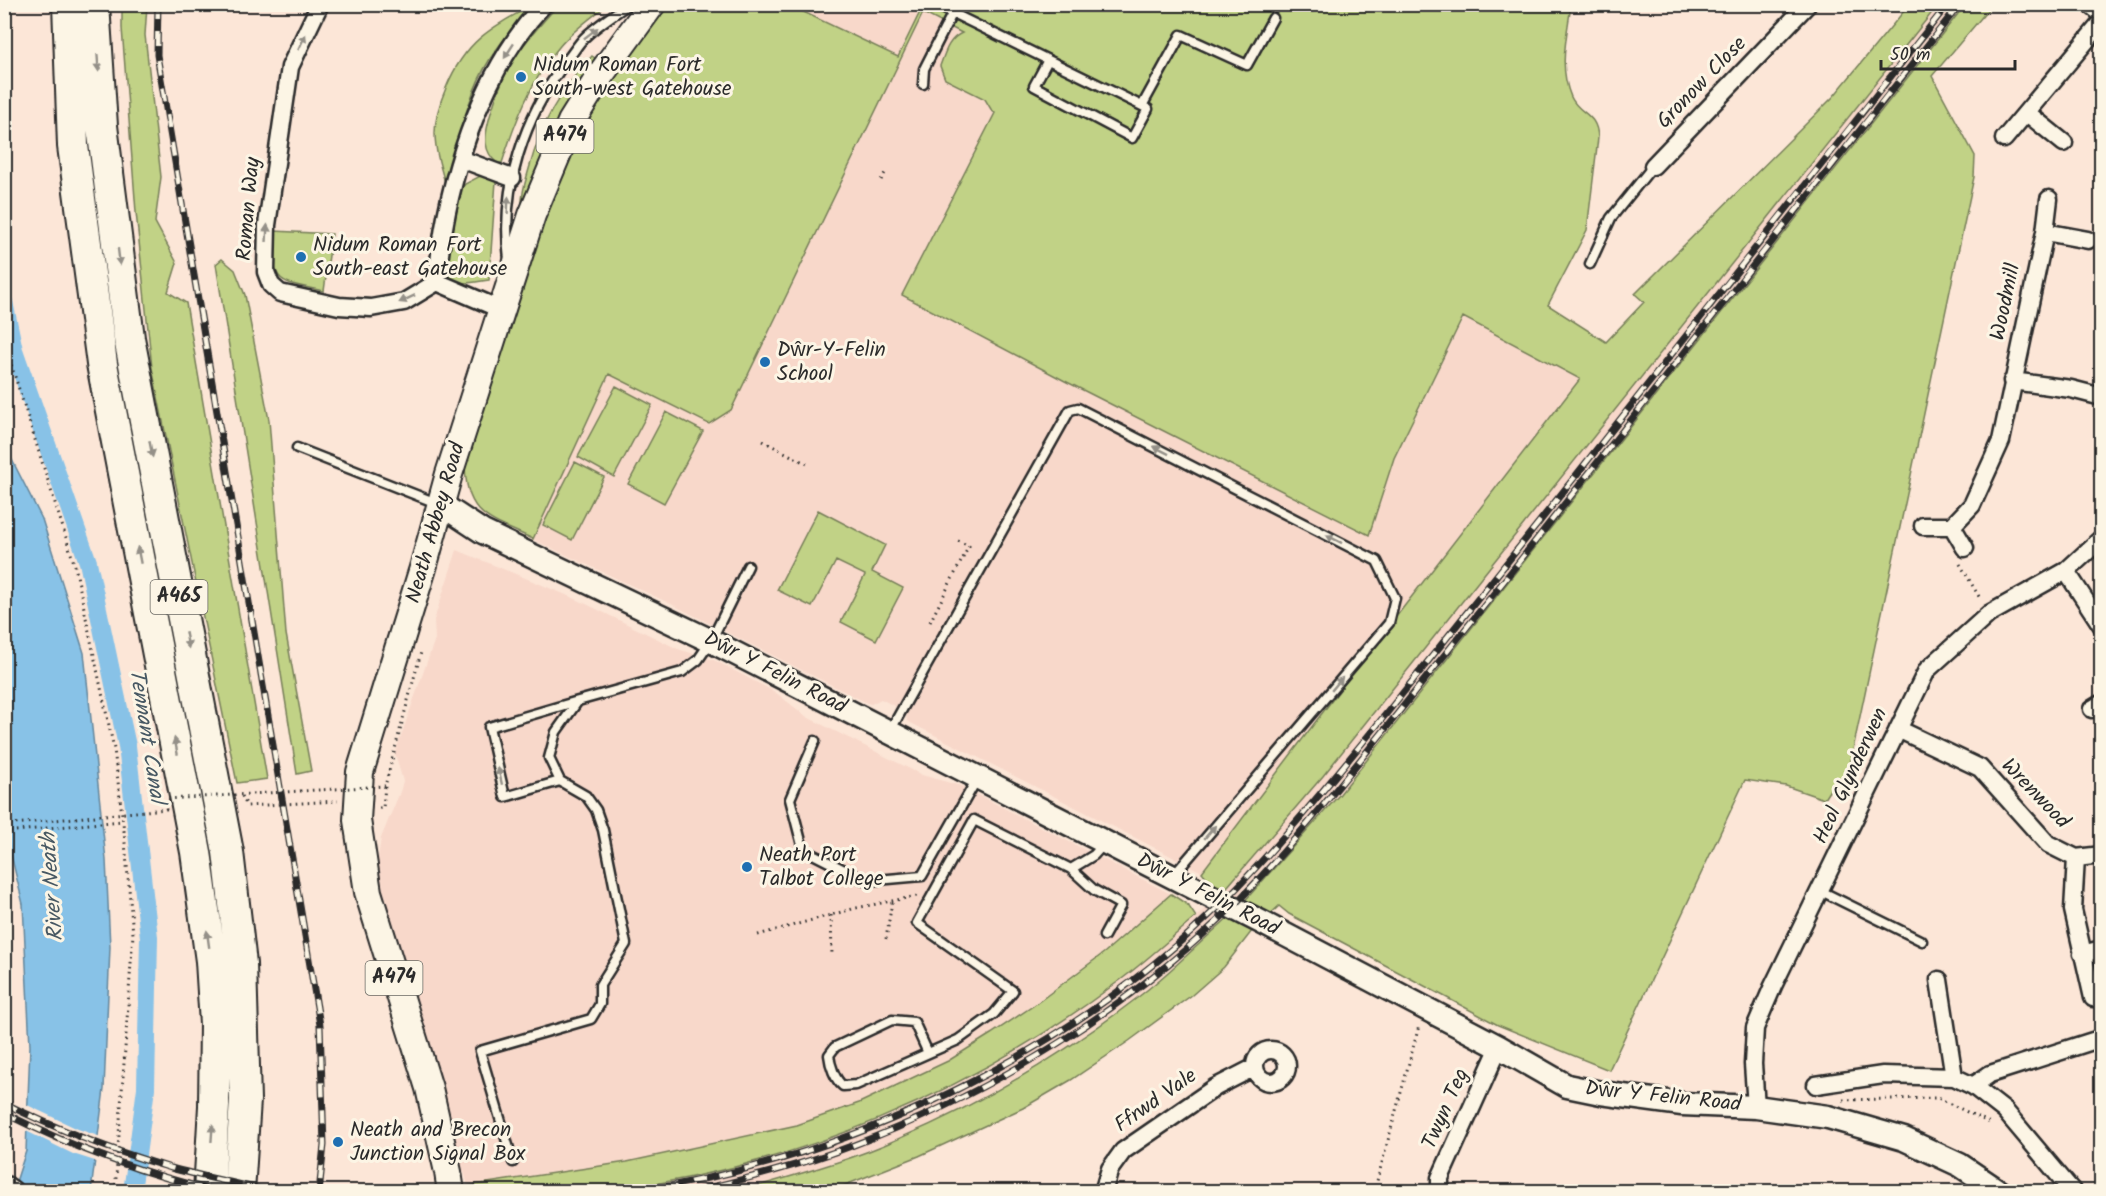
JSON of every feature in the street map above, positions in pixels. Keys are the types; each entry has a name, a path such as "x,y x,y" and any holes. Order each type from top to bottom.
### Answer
{"highway":[{"name":"A465","path":"68,4 73,146 102,364 196,852 211,961 215,1047 209,1191"},
{"name":"A465","path":"94,4 102,126 129,338 228,852 241,964 245,1100 239,1191"}],"main road":[{"name":"Neath Abbey Road","path":"451,1191 429,1088 368,892 357,820 360,771 532,215 571,122 601,74 652,4"}],"street":[{"name":"Roman Way","path":"320,4 290,68 267,225 266,272 271,285 280,293 339,306 371,308 404,302 436,282"},
{"path":"502,310 436,282 448,208 474,117 494,74 529,21 544,4"},
{"name":"Gronow Close","path":"1653,166 1808,4"},
{"path":"2004,139 2102,21"},
{"path":"2027,112 2064,143"},
{"path":"461,159 512,178"},
{"name":"Woodmill","path":"1952,526 1972,505 2001,441 2049,199"},
{"path":"2044,232 2092,240"},
{"path":"2012,381 2071,389 2102,397"},
{"name":"Dŵr Y Felin Road","path":"442,505 483,532 711,641 1106,842 1424,1007 1567,1086 1682,1104 1756,1107 1828,1117 1904,1139 1960,1164 2000,1191"},
{"path":"1923,526 1952,526 1965,548"},
{"name":"Heol Glynderwen","path":"1756,1107 1753,1064 1755,1028 1773,986 1927,670 1989,614 2067,571 2102,538"},
{"path":"2067,571 2102,626"},
{"name":"Wrenwood","path":"1898,729 1980,768 2048,844 2076,858 2102,855"},
{"name":"Wrenwood","path":"2076,858 2073,910 2093,998"},
{"path":"2082,954 2102,949"},
{"path":"1939,980 1954,1077"},
{"path":"1972,1086 1990,1074 2102,1038"},
{"name":"Twyn Teg","path":"1440,1191 1440,1178 1499,1047"},
{"name":"Ffrwd Vale","path":"1103,1191 1110,1169 1123,1151 1216,1087 1255,1067"},
{"path":"1816,1085 1883,1075 1954,1077 1972,1086 2005,1111 2073,1191"}],"lane":[{"name":"Neath Abbey Road","path":"511,284 506,240 508,197 523,138 548,85 584,38 628,4"},
{"path":"934,4 1148,109 1132,138 1034,86 1048,60"},
{"path":"2083,4 2102,21"},
{"path":"923,84 924,69 952,14"},
{"path":"1142,106 1181,34 1247,65 1273,18"},
{"path":"1590,264 1611,218 1653,166"},
{"path":"890,732 1070,410 1078,408 1377,561 1395,598 1389,623 1172,877"},
{"path":"297,448 442,505"},
{"path":"560,781 505,797 489,727 681,672 698,660 711,641 748,566"},
{"path":"513,1162 480,1051 591,1019 600,1004 600,985 626,944 603,830 596,810 586,796 560,781 549,758 556,732 578,701"},
{"path":"815,741 790,799 803,849 866,881 922,876 979,777"},
{"path":"928,1053 914,1022 892,1020 835,1047 829,1055 839,1083 843,1086 856,1085 958,1040 994,1014 1013,991 917,923 974,820 1071,869 1094,891 1120,905 1104,936"},
{"path":"1071,869 1094,855 1106,842"},
{"path":"1821,891 1922,941"}],"path":[{"path":"881,180 885,172"},
{"path":"4,342 75,566 114,749 133,934 115,1191"},
{"path":"763,441 807,464"},
{"path":"930,622 969,546 954,539"},
{"path":"1965,548 1956,557 1989,614"},
{"path":"4,825 166,810 167,799 385,786"},
{"path":"242,796 247,806 338,801"},
{"path":"4,832 123,821"},
{"path":"758,935 831,915 934,893"},
{"path":"886,939 892,901"},
{"path":"831,915 832,956"},
{"path":"1374,1191 1424,1007"},
{"path":"1834,1100 1938,1098 1994,1126"}],"shaded area":[{"name":"Dŵr-Y-Felin School","path":"671,5 905,5 962,33 945,79 985,99 995,113 903,295 1369,535 1394,458 1464,317 1580,379 1202,872 907,721 906,712 881,699 871,704 867,703 669,603 483,516 474,506 465,482 465,462 544,221"},
{"path":"1938,5 1965,5 1340,794 1241,905 1176,965 1137,998 1060,1052 973,1103 897,1140 806,1172 738,1191 605,1192 703,1174 799,1149 889,1116 1048,1030 1123,978 1196,917 1226,889 1323,776"},
{"name":"Neath Port Talbot College","path":"457,550 576,599 678,649 714,660 775,692 807,717 922,775 961,786 1171,894 1105,952 1033,1006 948,1061 859,1103 797,1125 627,1162 468,1186 464,1171 459,1172 375,878 381,838 403,781 395,753 435,639 434,620"}],"green space":[{"path":"559,4 607,5 570,36 549,60 525,102 502,163 497,163 488,152 486,135 507,70 516,55"},
{"path":"122,5 147,5 145,35 161,177 155,222 177,263 168,292 186,303 267,779 237,783 152,368 136,212"},
{"path":"533,5 500,45 482,74 464,121 446,186 437,153 435,127 440,104 453,72 480,38"},
{"path":"671,5 789,5 898,57 920,12 905,5 1571,5 1564,63 1567,86 1574,103 1594,123 1598,138 1587,230 1548,305 1606,342 1644,302 1635,294 1833,97 1909,5 1938,5 1323,776 1221,894 1202,872 1580,379 1463,317 1394,458 1369,535 1065,381 902,295 995,113 985,99 945,79 940,66 950,43 962,33 923,13 731,410 709,424 609,374 533,539 493,520 475,505 466,480 465,462 544,221 572,146 604,87 656,19"},
{"path":"1965,5 1992,5 1932,76 1975,156 1974,177 1844,792 1831,788 1824,799 1786,786 1745,780 1609,1070 1498,1025 1289,914 1279,906 1264,920 1241,905 1340,794"},
{"path":"592,56 595,58 562,116 522,210 526,179 546,122 570,82"},
{"path":"484,174 496,181 489,280 461,283 451,278 444,264 460,191 465,184"},
{"name":"Nidum Roman Fort South-east Gatehouse","path":"274,231 332,234 324,291 295,285 280,277 274,261"},
{"path":"222,259 235,270 245,295 269,420 286,634 311,771 297,774 216,264"},
{"path":"616,386 652,405 614,477 578,457"},
{"path":"666,412 703,431 664,503 628,484"},
{"path":"575,462 604,477 572,540 543,525"},
{"path":"818,510 885,545 872,572 903,588 876,640 841,622 865,575 836,561 812,607 777,590"},
{"path":"1171,894 1188,905 1196,917 1123,978 1065,1019 1006,1056 879,1119 814,1144 746,1164 678,1180 597,1192 467,1191 468,1186 627,1162 797,1125 859,1103 948,1061 1033,1006 1105,952"},
{"path":"1229,917 1252,931 1224,967 1192,995 1129,1041 1071,1080 1023,1108 919,1156 830,1191 738,1192 879,1147 961,1110 1022,1076 1081,1039 1137,998"}],"water":[{"name":"River Neath","path":"4,444 42,519 84,653 106,860 110,947 104,1089 91,1191 13,1191 26,1151 30,1046 23,904 4,826"}],"pier":[{"path":"25,1104 78,1129 101,1137 98,1162 73,1154 24,1130"}],"waterway":[{"name":"Tennant Canal","path":"4,302 14,350 88,562 127,746 149,937 146,1088 132,1192"}],"railway":[{"path":"158,4 157,55 320,1025 324,1145 319,1192"},
{"path":"635,1192 717,1176 799,1153 879,1124 957,1090 1032,1049 1103,1002 1170,951 1231,894 1291,828 1386,714 1948,4"},
{"path":"691,1192 774,1171 854,1145 906,1124 1008,1073 1058,1043 1152,977 1237,902 1293,841 1504,581 1960,4"},
{"path":"4,1103 66,1131 128,1154 171,1168 270,1192"},
{"path":"4,1113 110,1159 220,1192"}],"place":[{"name":"Nidum Roman Fort South-west Gatehouse","path":"521,77"},
{"name":"Nidum Roman Fort South-east Gatehouse","path":"301,257"},
{"name":"Dŵr-Y-Felin School","path":"765,362"},
{"name":"Neath Port Talbot College","path":"747,867"},
{"name":"Neath and Brecon Junction Signal Box","path":"338,1142"}]}
